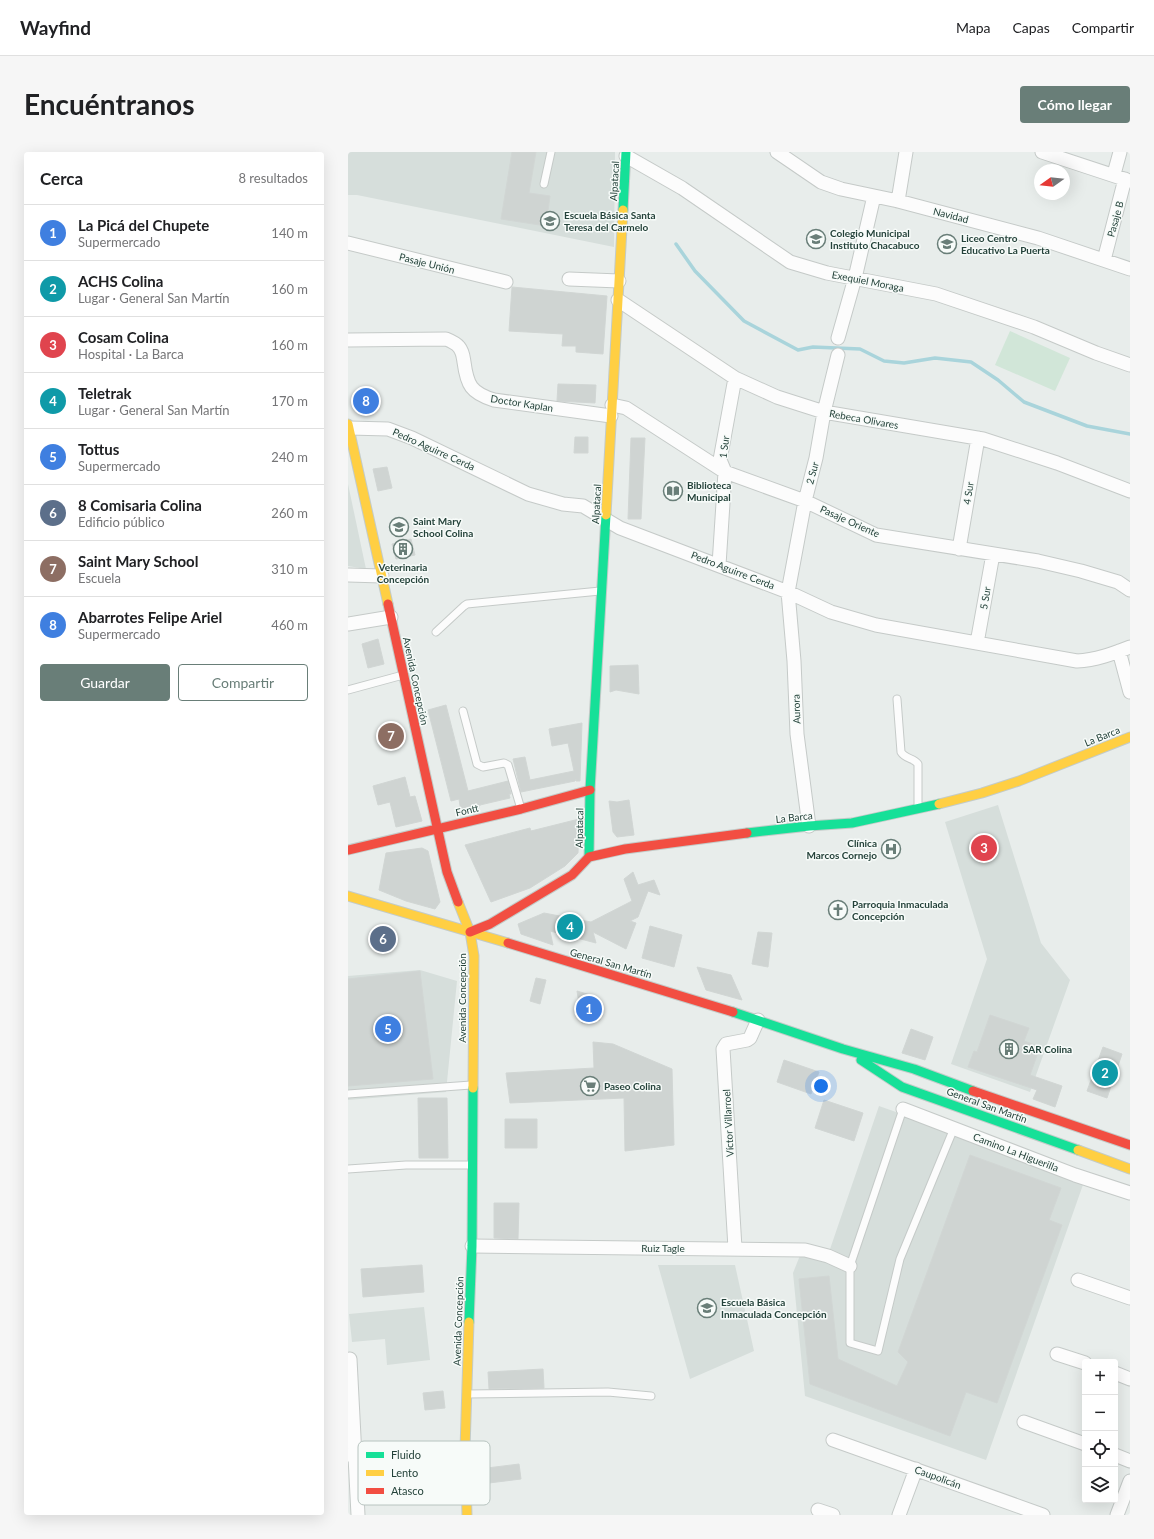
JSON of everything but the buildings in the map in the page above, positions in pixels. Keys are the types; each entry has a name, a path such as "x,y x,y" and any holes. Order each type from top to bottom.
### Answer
{"main road":[{"name":"Alpatacal","path":"589,858 590,790 619,281 623,153"},
{"name":"Avenida Concepción","path":"348,427 447,872 470,932 474,956 472,1246 465,1441"},
{"name":"La Barca","path":"589,858 625,849 808,826 852,823 918,810 976,795 1019,781 1130,737"},
{"name":"Fontt","path":"348,850 521,809 590,790"},
{"path":"470,932 490,924 572,875 589,858"},
{"name":"General San Martín","path":"348,896 711,1004 843,1048 914,1069 967,1089 1130,1145"},
{"name":"General San Martín","path":"843,1048 902,1087 1130,1169"},
{"name":"Avenida Concepción","path":"467,1505 467,1515"}],"street":[{"name":"Navidad","path":"777,152 812,176 831,186 898,201 1031,236 1130,269"},
{"path":"898,201 906,152"},
{"path":"1042,152 1123,178"},
{"name":"Pasaje B","path":"1104,260 1123,178 1120,152"},
{"name":"Exequiel Moraga","path":"623,153 682,188 790,262 827,273 943,296 1034,327 1096,354 1130,365"},
{"path":"838,338 855,278 874,196"},
{"name":"Pasaje Unión","path":"348,243 506,282"},
{"path":"569,279 619,281"},
{"name":"Rebeca Olivares","path":"618,300 735,378 777,397 824,412 978,438 1057,463 1130,491"},
{"name":"Doctor Kaplan","path":"348,340 446,339 459,347 462,352 469,383 474,390 482,396 494,400 612,410"},
{"name":"2 Sur","path":"788,592 805,501 816,458 824,412 838,355"},
{"name":"1 Sur","path":"719,565 725,472 720,460 735,378"},
{"name":"Pasaje Oriente","path":"612,410 626,408 725,472 805,501 876,535 1038,561 1081,571 1118,582 1130,590"},
{"name":"Pedro Aguirre Cerda","path":"348,427 388,429 412,438 528,494 563,504 582,506 620,528 788,592 831,612 857,620 876,625 1077,661 1096,659 1124,649"},
{"name":"4 Sur","path":"959,549 978,438"},
{"name":"5 Sur","path":"977,643 993,554"},
{"path":"348,576 382,576"},
{"name":"Aurora","path":"788,592 794,661 797,734 808,826"},
{"path":"348,624 391,617"},
{"path":"1124,649 1130,692"},
{"name":"Víctor Villarroel","path":"735,1248 723,1049 726,1044 747,1040 758,1020"},
{"path":"954,1128 967,1089"},
{"name":"Camino La Higuerilla","path":"903,1109 1075,1175 1130,1193"},
{"name":"Ruiz Tagle","path":"472,1246 806,1250 828,1256 850,1266"},
{"path":"1078,1280 1130,1298"},
{"path":"1057,1354 1082,1362"},
{"path":"350,1359 351,1454 358,1515"},
{"path":"1118,1375 1130,1378"},
{"path":"1024,1422 1082,1443"},
{"name":"Caupolicán","path":"834,1440 1043,1515"},
{"path":"1118,1456 1130,1461"},
{"path":"899,1515 916,1469"},
{"path":"1118,1515 1130,1481"},
{"path":"818,1510 833,1515"}],"lane":[{"path":"544,184 551,152"},
{"path":"436,632 468,604 602,590"},
{"path":"348,690 403,675"},
{"path":"897,699 902,752 903,755 916,761 918,764 918,810"},
{"path":"464,710 477,764 483,767 504,764 508,765 521,809"},
{"path":"348,1094 472,1085"},
{"path":"903,1109 850,1266 850,1343 878,1351 900,1258 954,1128"},
{"path":"348,1169 406,1165 472,1165"},
{"path":"467,1394 608,1392 651,1396"}],"shaded area":[{"name":"Escuela Básica Santa Teresa del Carmelo","path":"348,152 615,152 614,247 357,195 348,195"},
{"path":"348,484 366,569 348,566"},
{"path":"398,727 402,741 383,746 380,731"},
{"path":"998,805 1041,943 1070,980 1030,1092 951,1064 987,959 945,822"},
{"path":"420,970 457,981 446,1092 348,1100 348,976"},
{"path":"879,1106 1085,1179 986,1460 805,1396 793,1273 805,1243 828,1255"},
{"name":"Escuela Básica Inmaculada Concepción","path":"658,1265 735,1265 754,1351 690,1379"},
{"path":"424,1307 430,1360 387,1365 385,1339 352,1342 349,1314"}],"green space":[{"path":"1010,331 1070,358 1055,391 995,365"}],"waterway":[{"path":"676,244 695,271 744,321 798,350 813,347 860,349 884,361 904,363 935,358 971,362 998,380 1024,402 1087,426 1130,434"}],"traffic: fast":[{"path":"623,210 626,152"},
{"path":"589,857 590,790 606,515"},
{"path":"747,833 852,823 939,804"},
{"path":"733,1012 843,1049 914,1069 973,1091"},
{"path":"861,1060 902,1087 1078,1150"},
{"path":"469,1322 472,1246 473,1088"}],"traffic: slow":[{"path":"606,515 623,210"},
{"path":"348,424 388,604"},
{"path":"939,804 982,793 1019,781 1130,737"},
{"path":"348,896 508,943"},
{"path":"458,902 470,932 474,956 473,1088"},
{"path":"1078,1150 1130,1169"},
{"path":"465,1441 469,1322"},
{"path":"467,1505 467,1515"}],"traffic: jam":[{"path":"388,604 447,872 458,902"},
{"path":"348,850 521,809 590,790"},
{"path":"470,932 490,924 572,875 589,857 625,849 747,833"},
{"path":"508,943 733,1012"},
{"path":"973,1091 1130,1145"}],"place":[{"name":"Escuela Básica Santa Teresa del Carmelo","path":"550,221"},
{"name":"Colegio Municipal Instituto Chacabuco","path":"816,239"},
{"name":"Liceo Centro Educativo La Puerta","path":"947,244"},
{"name":"Abarrotes Felipe Ariel","path":"366,401"},
{"name":"Biblioteca Municipal","path":"673,491"},
{"name":"Saint Mary School Colina","path":"399,527"},
{"name":"Veterinaria Concepción","path":"403,549"},
{"name":"Saint Mary School","path":"391,736"},
{"name":"Cosam Colina","path":"984,848"},
{"name":"Clínica Marcos Cornejo","path":"891,849"},
{"name":"Parroquia Inmaculada Concepción","path":"838,910"},
{"name":"Teletrak","path":"570,927"},
{"name":"8 Comisaria Colina","path":"383,939"},
{"name":"La Picá del Chupete","path":"589,1009"},
{"name":"Tottus","path":"388,1029"},
{"name":"SAR Colina","path":"1009,1049"},
{"name":"ACHS Colina","path":"1105,1073"},
{"name":"Paseo Colina","path":"590,1086"},
{"name":"Escuela Básica Inmaculada Concepción","path":"707,1308"}]}
